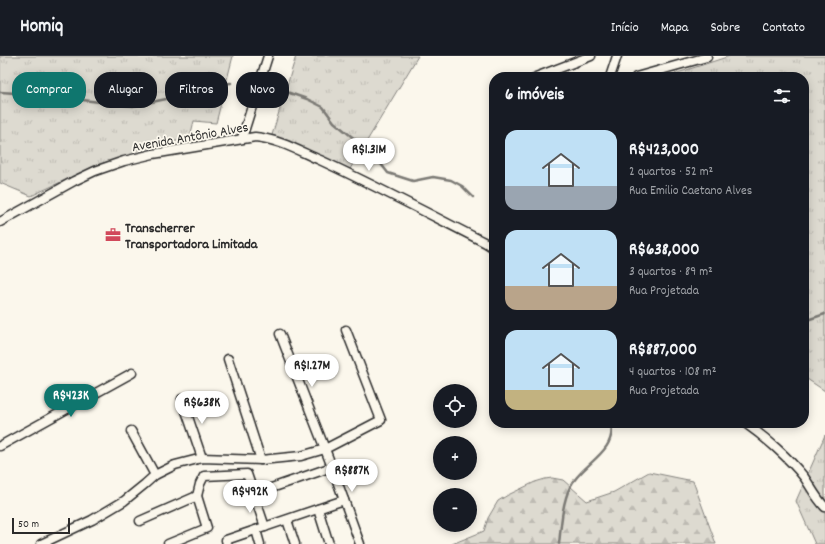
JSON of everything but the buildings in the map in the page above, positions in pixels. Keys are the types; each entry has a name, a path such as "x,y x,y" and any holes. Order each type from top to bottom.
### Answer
{"street":[{"path":"242,138 268,56"},
{"path":"549,72 592,56"},
{"path":"612,72 617,56"},
{"path":"653,72 707,56"},
{"name":"Avenida Antônio Alves","path":"0,222 95,171 153,154 255,137 266,138 278,142 348,173 489,242"},
{"path":"41,544 92,520 124,501 155,475 175,465 202,458 260,460 301,456 325,449 381,420 346,330"},
{"path":"280,334 332,467 360,544"},
{"path":"228,359 260,460"},
{"path":"0,446 132,373"},
{"path":"182,399 202,458"},
{"path":"752,428 787,459 804,477 818,500 825,507"},
{"path":"131,431 155,475"},
{"path":"254,494 332,467"},
{"path":"168,544 207,528 197,496 204,476 247,474 265,527"},
{"path":"140,521 197,496"},
{"path":"227,544 226,540 344,500"},
{"path":"318,509 329,544"},
{"path":"287,520 295,544"},
{"path":"256,530 260,544"}],"green space":[{"path":"0,56 233,56 228,76 228,72 165,72 165,108 220,108 216,123 194,121 190,137 97,165 31,196 0,183"},
{"path":"296,56 418,56 350,169 272,135 280,108 289,108 289,79"},
{"path":"730,56 825,56 825,391 809,380 809,72 680,72"},
{"path":"825,435 825,544 815,544 796,501"},
{"path":"649,472 693,481 716,544 452,544 484,531 488,518 498,501 535,482 552,478 563,480 587,501 614,492"}],"waterway":[{"path":"0,92 32,94 133,106 171,98 199,95 222,84 231,83"},
{"path":"289,93 307,99 323,107 334,122 362,145 388,173 413,181 433,177 451,180 462,186 473,197"},
{"path":"809,319 825,314"},
{"path":"559,544 561,523 567,494 570,487 582,471 604,450 609,442 611,428"}],"place":[{"name":"Transcherrer Transportadora Limitada","path":"113,235"}]}
